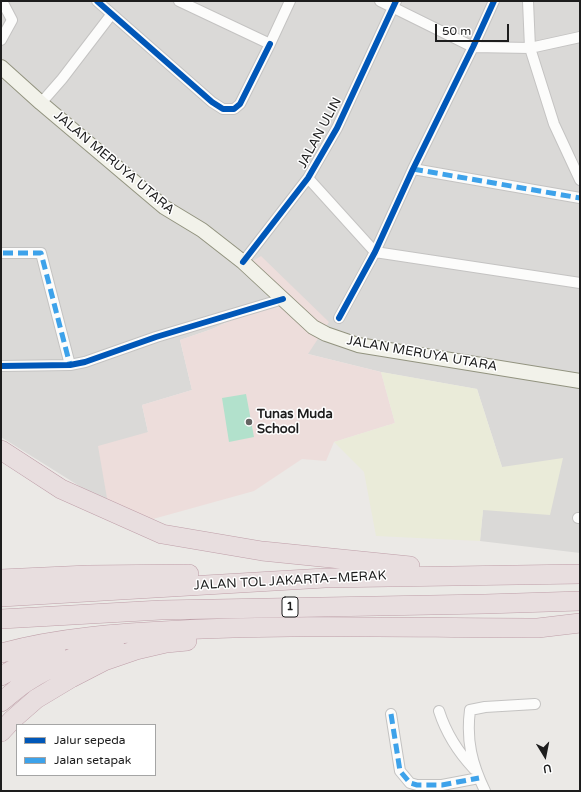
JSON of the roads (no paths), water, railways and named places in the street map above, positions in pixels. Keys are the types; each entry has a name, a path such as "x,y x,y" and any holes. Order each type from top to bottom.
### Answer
{"highway":[{"path":"1,450 61,489 162,534 262,551 476,575"},
{"path":"1,579 149,574 325,578"},
{"name":"JALAN TOL JAKARTA–MERAK","path":"1,597 325,578 580,574"},
{"name":"JALAN TOL JAKARTA–MERAK","path":"1,619 161,610 580,601"},
{"path":"1,653 21,648 87,637 235,627 538,628 580,623"},
{"path":"1,732 36,699 71,678 104,662 136,650 166,643 236,636 291,627"},
{"path":"1,702 27,682 65,660 82,652 120,639 147,632"},
{"path":"1,676 43,653 87,637"}],"main road":[{"name":"JALAN MERUYA UTARA","path":"1,67 41,103 164,206 202,230 243,262 313,327 326,334 358,345 580,382"}],"street":[{"path":"1,40 12,20 2,1"},
{"path":"97,1 212,102 223,109 234,110 240,104 290,1"},
{"path":"179,1 270,44"},
{"path":"380,1 395,4 473,47 530,48 580,37"},
{"path":"339,318 375,252 412,169 473,47 494,1"},
{"path":"528,1 530,48 554,124 580,180"},
{"name":"JALAN ULIN","path":"243,262 308,178 337,128 395,4"},
{"path":"41,103 62,79 112,15"},
{"path":"412,169 580,198"},
{"path":"308,178 375,252 580,283"},
{"path":"3,253 41,253 70,365"},
{"path":"1,366 70,365 85,362 156,337 283,299"},
{"path":"485,791 477,774 469,744 468,725 470,710 485,707 535,704"},
{"path":"439,711 443,725 460,754 477,774"},
{"path":"391,714 400,771 405,780 417,785 442,788 477,774"}],"place":[{"name":"Tunas Muda School","path":"249,422"}]}
